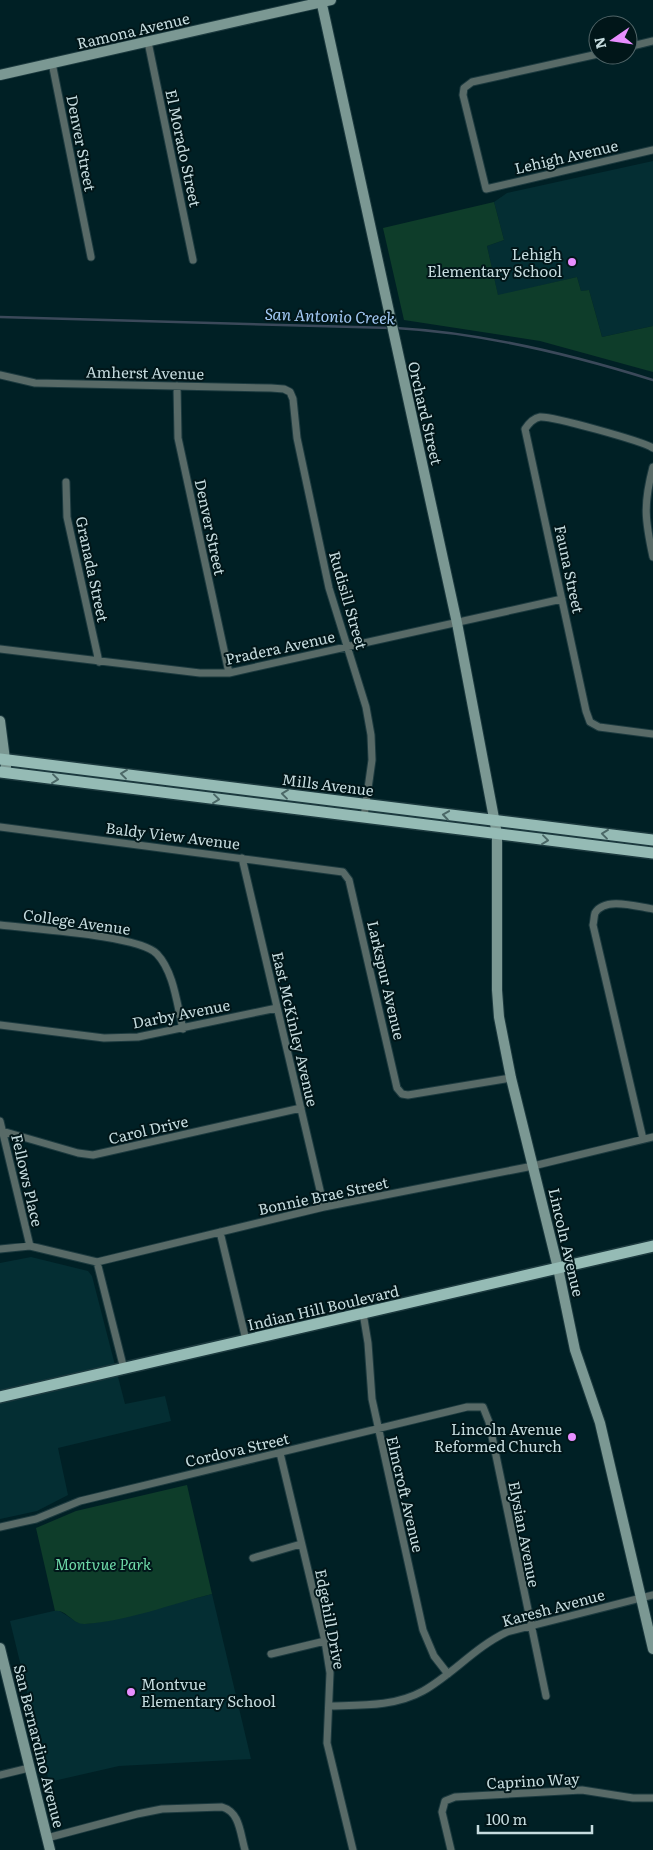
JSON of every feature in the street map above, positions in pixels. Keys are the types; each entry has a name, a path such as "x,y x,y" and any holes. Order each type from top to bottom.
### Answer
{"main road":[{"name":"Mills Avenue","path":"2,759 653,840"},
{"name":"Mills Avenue","path":"3,772 653,853"},
{"name":"Indian Hill Boulevard","path":"0,1397 653,1246"}],"street":[{"name":"Ramona Avenue","path":"0,75 325,1"},
{"name":"Orchard Street","path":"325,1 390,324 457,622 497,834"},
{"path":"638,45 653,41"},
{"name":"El Morado Street","path":"148,42 193,260"},
{"name":"Lehigh Avenue","path":"588,56 472,82 464,88 463,96 486,188 653,150"},
{"name":"Denver Street","path":"52,63 91,257"},
{"name":"Amherst Avenue","path":"0,375 35,384 284,389 290,392"},
{"name":"Denver Street","path":"177,386 178,438 229,673"},
{"name":"Rudisill Street","path":"290,392 293,399 297,438 329,588 366,707 371,735 372,760 364,817"},
{"name":"Fauna Street","path":"653,448 558,420 540,417 529,422 525,428 586,711 590,722 599,727 653,734"},
{"path":"653,467 646,494 646,523 653,557"},
{"name":"Granada Street","path":"66,482 67,517 99,662"},
{"name":"Pradera Avenue","path":"0,649 200,674 229,673 562,599"},
{"path":"0,721 3,772"},
{"name":"Baldy View Avenue","path":"0,827 343,872"},
{"name":"Lincoln Avenue","path":"497,834 497,990 499,1017 511,1078 534,1166 575,1350 600,1423 653,1650"},
{"name":"East McKinley Avenue","path":"242,858 324,1207"},
{"name":"Larkspur Avenue","path":"343,872 350,880 397,1088 402,1094 408,1095 511,1078"},
{"path":"643,1140 593,925 595,913 603,906 617,904 653,909"},
{"name":"College Avenue","path":"0,925 130,941 156,952 172,983 183,1029"},
{"name":"Darby Avenue","path":"0,1025 104,1038 138,1037 278,1008"},
{"name":"Carol Drive","path":"2,1131 78,1153 93,1155 301,1108"},
{"name":"Fellows Place","path":"0,1121 30,1246"},
{"name":"Bonnie Brae Street","path":"0,1249 30,1246 97,1262 324,1207 534,1166 653,1137"},
{"path":"220,1232 246,1340"},
{"path":"97,1262 124,1369"},
{"name":"Elmcroft Avenue","path":"362,1313 368,1343 372,1400 423,1630 434,1656 448,1674"},
{"name":"Cordova Street","path":"0,1527 36,1519 80,1501 467,1407 483,1407"},
{"name":"Elysian Avenue","path":"483,1407 489,1422 546,1696"},
{"name":"Edgehill Drive","path":"280,1453 325,1641 330,1673 327,1743 353,1850"},
{"path":"253,1558 302,1544"},
{"name":"Karesh Avenue","path":"329,1706 373,1705 400,1701 422,1692 448,1674 487,1642 530,1625 653,1595"},
{"path":"271,1654 325,1641"},
{"name":"San Bernardino Avenue","path":"0,1648 50,1850"},
{"path":"0,1774 30,1768"},
{"name":"Caprino Way","path":"450,1850 442,1812 445,1801 455,1797 582,1790 633,1798 653,1798"},
{"path":"47,1838 137,1814 162,1810 222,1807 231,1810 236,1815 245,1850"}],"shaded area":[{"name":"Lehigh Elementary School","path":"653,161 653,326 602,337 589,290 581,291 577,277 498,296 487,246 504,240 494,202 507,193"},
{"path":"31,1257 88,1271 92,1276 125,1404 165,1396 171,1421 58,1448 68,1495 37,1511 0,1519 0,1263"},
{"name":"Montvue Elementary School","path":"212,1594 251,1759 119,1766 49,1782 10,1621 58,1610 77,1622 86,1624 111,1620"}],"green space":[{"path":"494,202 504,240 487,246 498,295 577,277 581,291 589,290 602,337 653,326 653,372 540,341 404,320 383,228"},
{"name":"Montvue Park","path":"187,1485 212,1594 133,1616 85,1624 77,1622 63,1612 55,1611 36,1528 76,1511"}],"waterway":[{"name":"San Antonio Creek","path":"0,317 391,328"},
{"name":"San Antonio Creek","path":"396,328 462,335 526,346 558,353 653,380"}],"place":[{"name":"Lehigh Elementary School","path":"572,262"},
{"name":"Lincoln Avenue Reformed Church","path":"572,1437"},
{"name":"Montvue Elementary School","path":"131,1692"}]}
